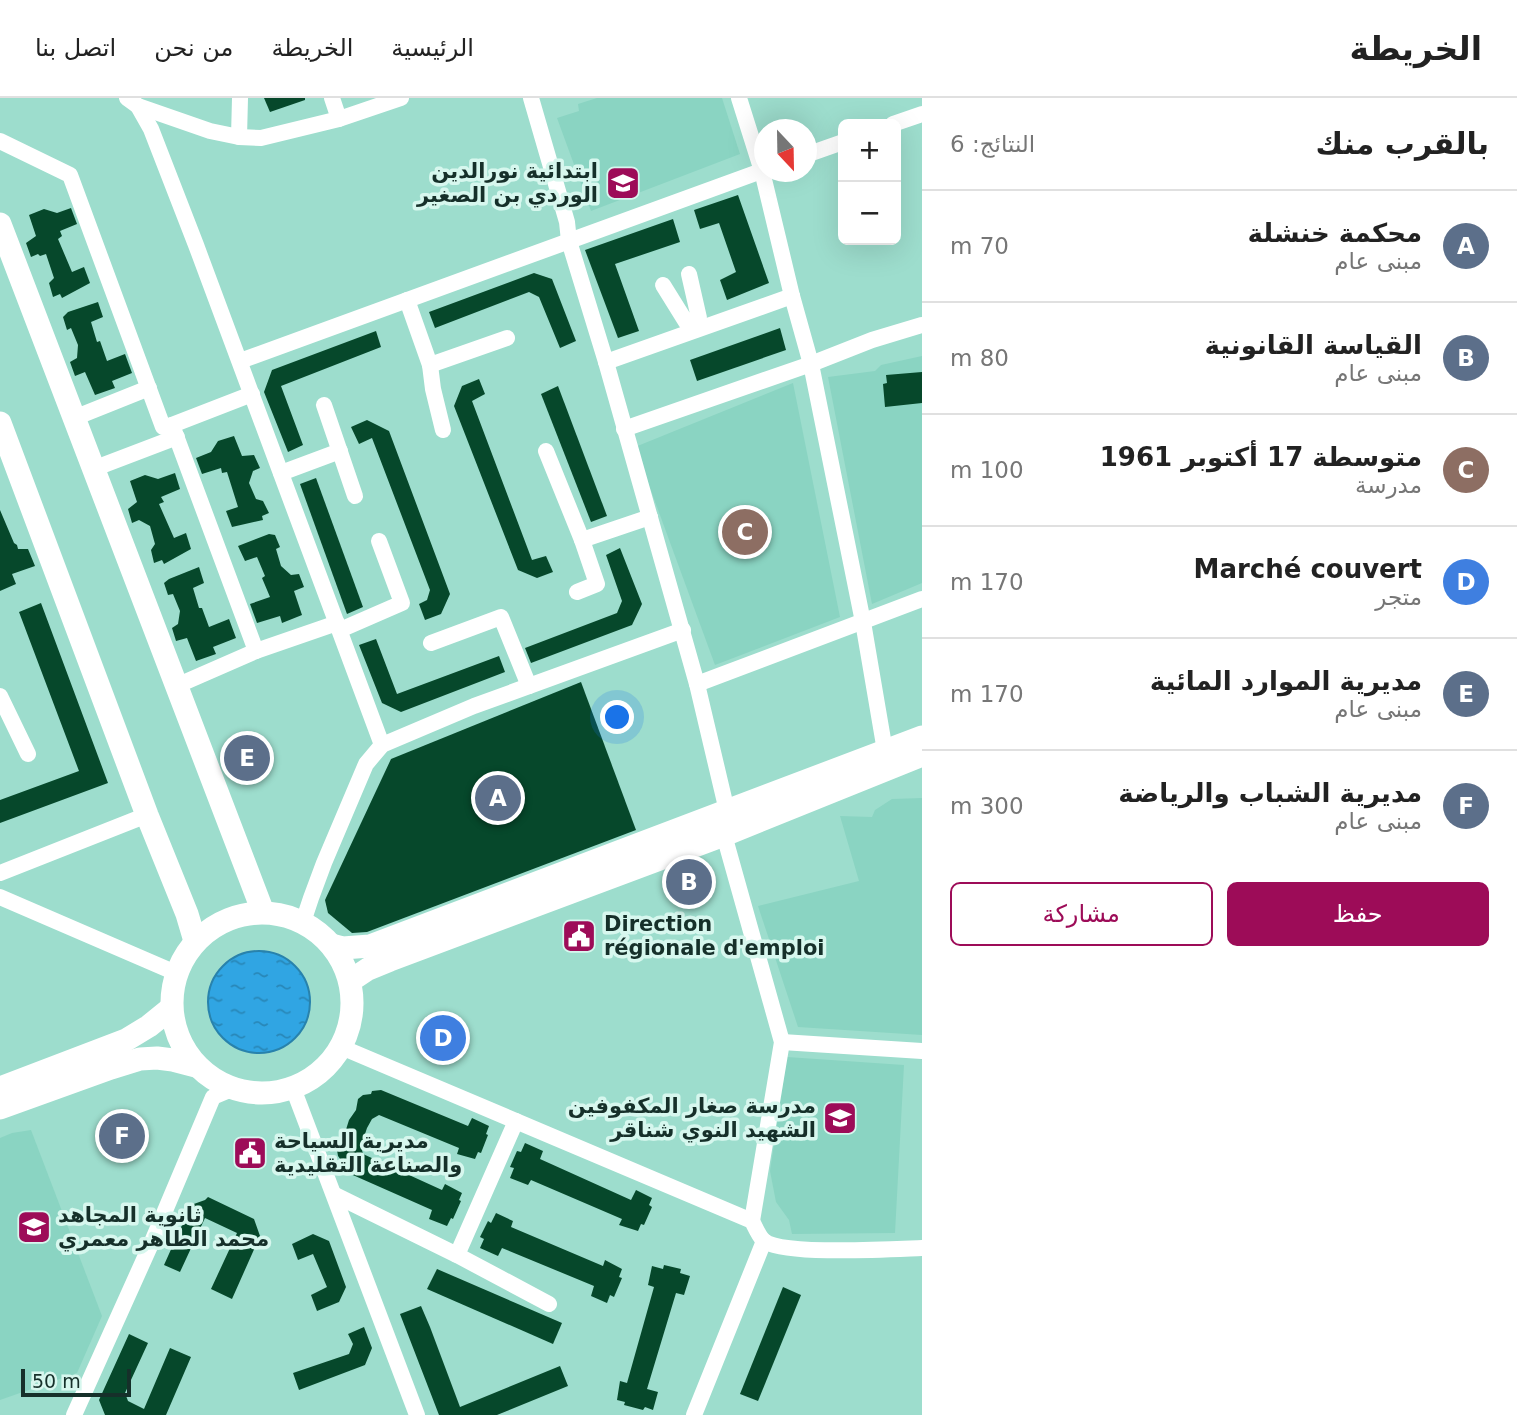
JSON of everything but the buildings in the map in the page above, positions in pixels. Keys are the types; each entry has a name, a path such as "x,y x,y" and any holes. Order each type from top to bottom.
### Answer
{"main road":[{"path":"0,224 263,912"},
{"path":"0,423 195,941"},
{"path":"332,945 343,948 370,946 922,737"},
{"path":"350,981 390,960 724,835 922,755"},
{"path":"263,912 284,915 303,922 332,945 342,960 350,981 352,1015 341,1047 328,1064 312,1078 293,1088 273,1093 252,1093 232,1089 213,1080 196,1066 182,1048 173,1026 170,1009 176,973 195,941 215,925 238,915 263,912"},
{"path":"0,1088 126,1040 170,1009"},
{"path":"0,1108 140,1059 165,1059 196,1066"}],"street":[{"path":"239,137 240,98"},
{"path":"332,98 339,119"},
{"path":"133,102 210,131 261,138 339,119 401,98"},
{"path":"531,98 567,222 569,241 683,630 727,811 724,835 782,1042 752,1221"},
{"path":"739,98 754,144"},
{"path":"133,102 151,129 382,746"},
{"path":"901,121 922,114"},
{"path":"0,141 70,175 149,388 170,432 256,651"},
{"path":"817,151 838,144"},
{"path":"240,361 754,174"},
{"path":"766,182 811,364 863,622 885,751"},
{"path":"689,274 699,318 694,325"},
{"path":"663,285 686,322 694,325"},
{"path":"606,362 694,325 792,296"},
{"path":"407,300 430,365 443,429"},
{"path":"624,429 872,340 922,325"},
{"path":"430,365 507,338"},
{"path":"74,418 149,388"},
{"path":"93,469 252,394"},
{"path":"324,405 355,496"},
{"path":"281,473 340,451"},
{"path":"546,451 597,584 577,592"},
{"path":"582,540 650,517"},
{"path":"176,686 256,651 338,627 402,603 379,541"},
{"path":"697,684 922,599"},
{"path":"431,643 501,617 529,685"},
{"path":"303,922 310,898 366,764 382,746 474,705 683,630"},
{"path":"0,696 28,754"},
{"path":"0,873 147,815"},
{"path":"0,897 176,973"},
{"path":"782,1042 922,1051"},
{"path":"341,1047 752,1221 764,1241 786,1249 922,1248"},
{"path":"293,1088 417,1415"},
{"path":"75,1415 214,1097 232,1089"},
{"path":"457,1255 516,1121"},
{"path":"335,1195 549,1304"},
{"path":"694,1415 764,1241"}],"shaded area":[{"name":"ابتدائية نورالدين الوردي بن الصغير","path":"597,98 722,98 740,154 591,211 557,118 579,111 578,104"},
{"path":"922,356 922,583 872,604 828,377 875,371 881,365"},
{"path":"793,383 840,617 715,665 635,447"},
{"path":"922,798 922,1035 798,1027 758,906 859,881 840,816 872,817 875,810 892,799"},
{"name":"مدرسة صغار المكفوفين الشهيد النوي شناقر","path":"787,1057 904,1065 895,1233 792,1234 789,1220 776,1202 770,1171"},
{"name":"ثانوية المجاهد محمد الطاهر معمري","path":"31,1130 102,1316 77,1373 0,1400 0,1138"}],"water":[{"path":"259,951 278,955 295,966 306,983 310,1002 306,1021 295,1038 278,1049 259,1053 240,1049 223,1038 212,1021 208,1002 212,983 223,966 240,955"}],"place":[{"name":"ابتدائية نورالدين الوردي بن الصغير","path":"623,183"},
{"name":"متوسطة 17 أكتوبر 1961","path":"745,532"},
{"name":"مديرية الموارد المائية","path":"247,758"},
{"name":"محكمة خنشلة","path":"498,798"},
{"name":"القياسة القانونية","path":"689,882"},
{"name":"Direction régionale d'emploi","path":"579,936"},
{"name":"Marché couvert","path":"443,1038"},
{"name":"مدرسة صغار المكفوفين الشهيد النوي شناقر","path":"840,1118"},
{"name":"مديرية الشباب والرياضة","path":"122,1136"},
{"name":"مديرية السياحة والصناعة التقليدية","path":"250,1153"},
{"name":"ثانوية المجاهد محمد الطاهر معمري","path":"34,1227"}]}
